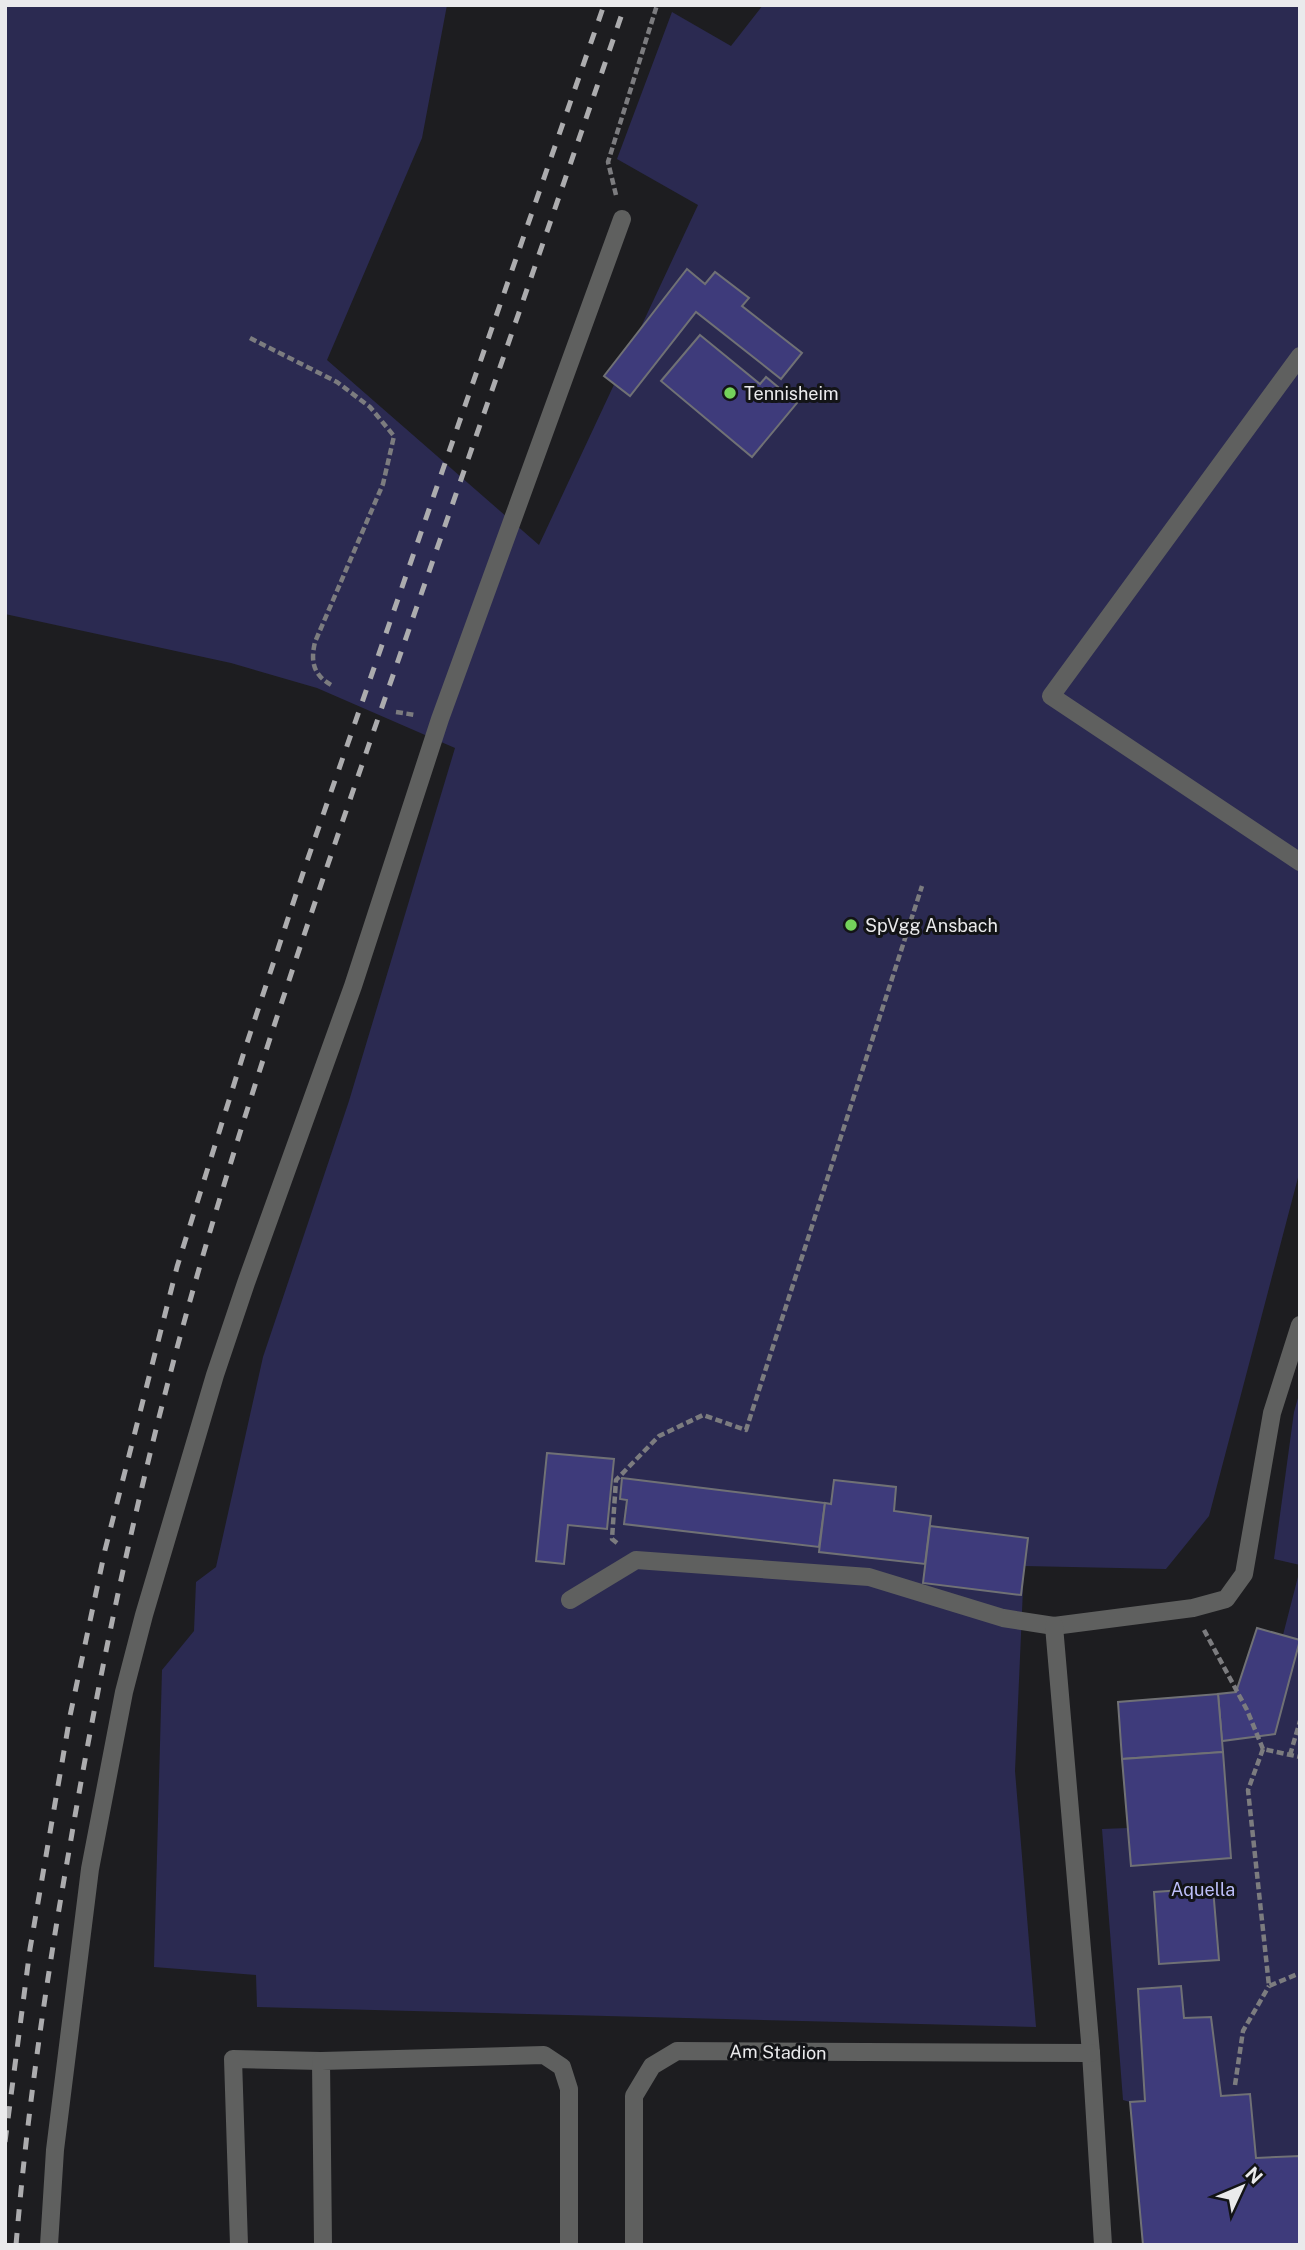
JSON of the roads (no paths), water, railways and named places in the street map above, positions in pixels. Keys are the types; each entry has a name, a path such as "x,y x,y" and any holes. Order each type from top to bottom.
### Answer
{"street":[{"path":"49,2245 55,2150 90,1869 115,1733 144,1615 215,1375 246,1283 353,986 440,719 622,219"},
{"path":"1300,356 1052,696 1300,862"},
{"path":"570,1600 636,1560 869,1577 1003,1618 1054,1626 1193,1608 1226,1599 1244,1574 1272,1413 1300,1325"},
{"path":"1054,1626 1091,2053 1102,2245"},
{"name":"Am Stadion","path":"634,2245 634,2096 652,2066 677,2051 1091,2053"},
{"path":"239,2245 233,2059 321,2061 544,2055 562,2067 569,2089 569,2245"},
{"path":"321,2061 323,2245"}],"railway":[{"path":"5,2142 30,1949 70,1716 105,1550 177,1267 306,864 604,5"},
{"path":"16,2245 38,2047 82,1778 142,1485 179,1341 247,1109 299,950 625,5"}],"place":[{"name":"Tennisheim","path":"730,393"},
{"name":"SpVgg Ansbach","path":"851,925"}],"park label":[{"name":"Aquella","path":"1203,1889"}]}
